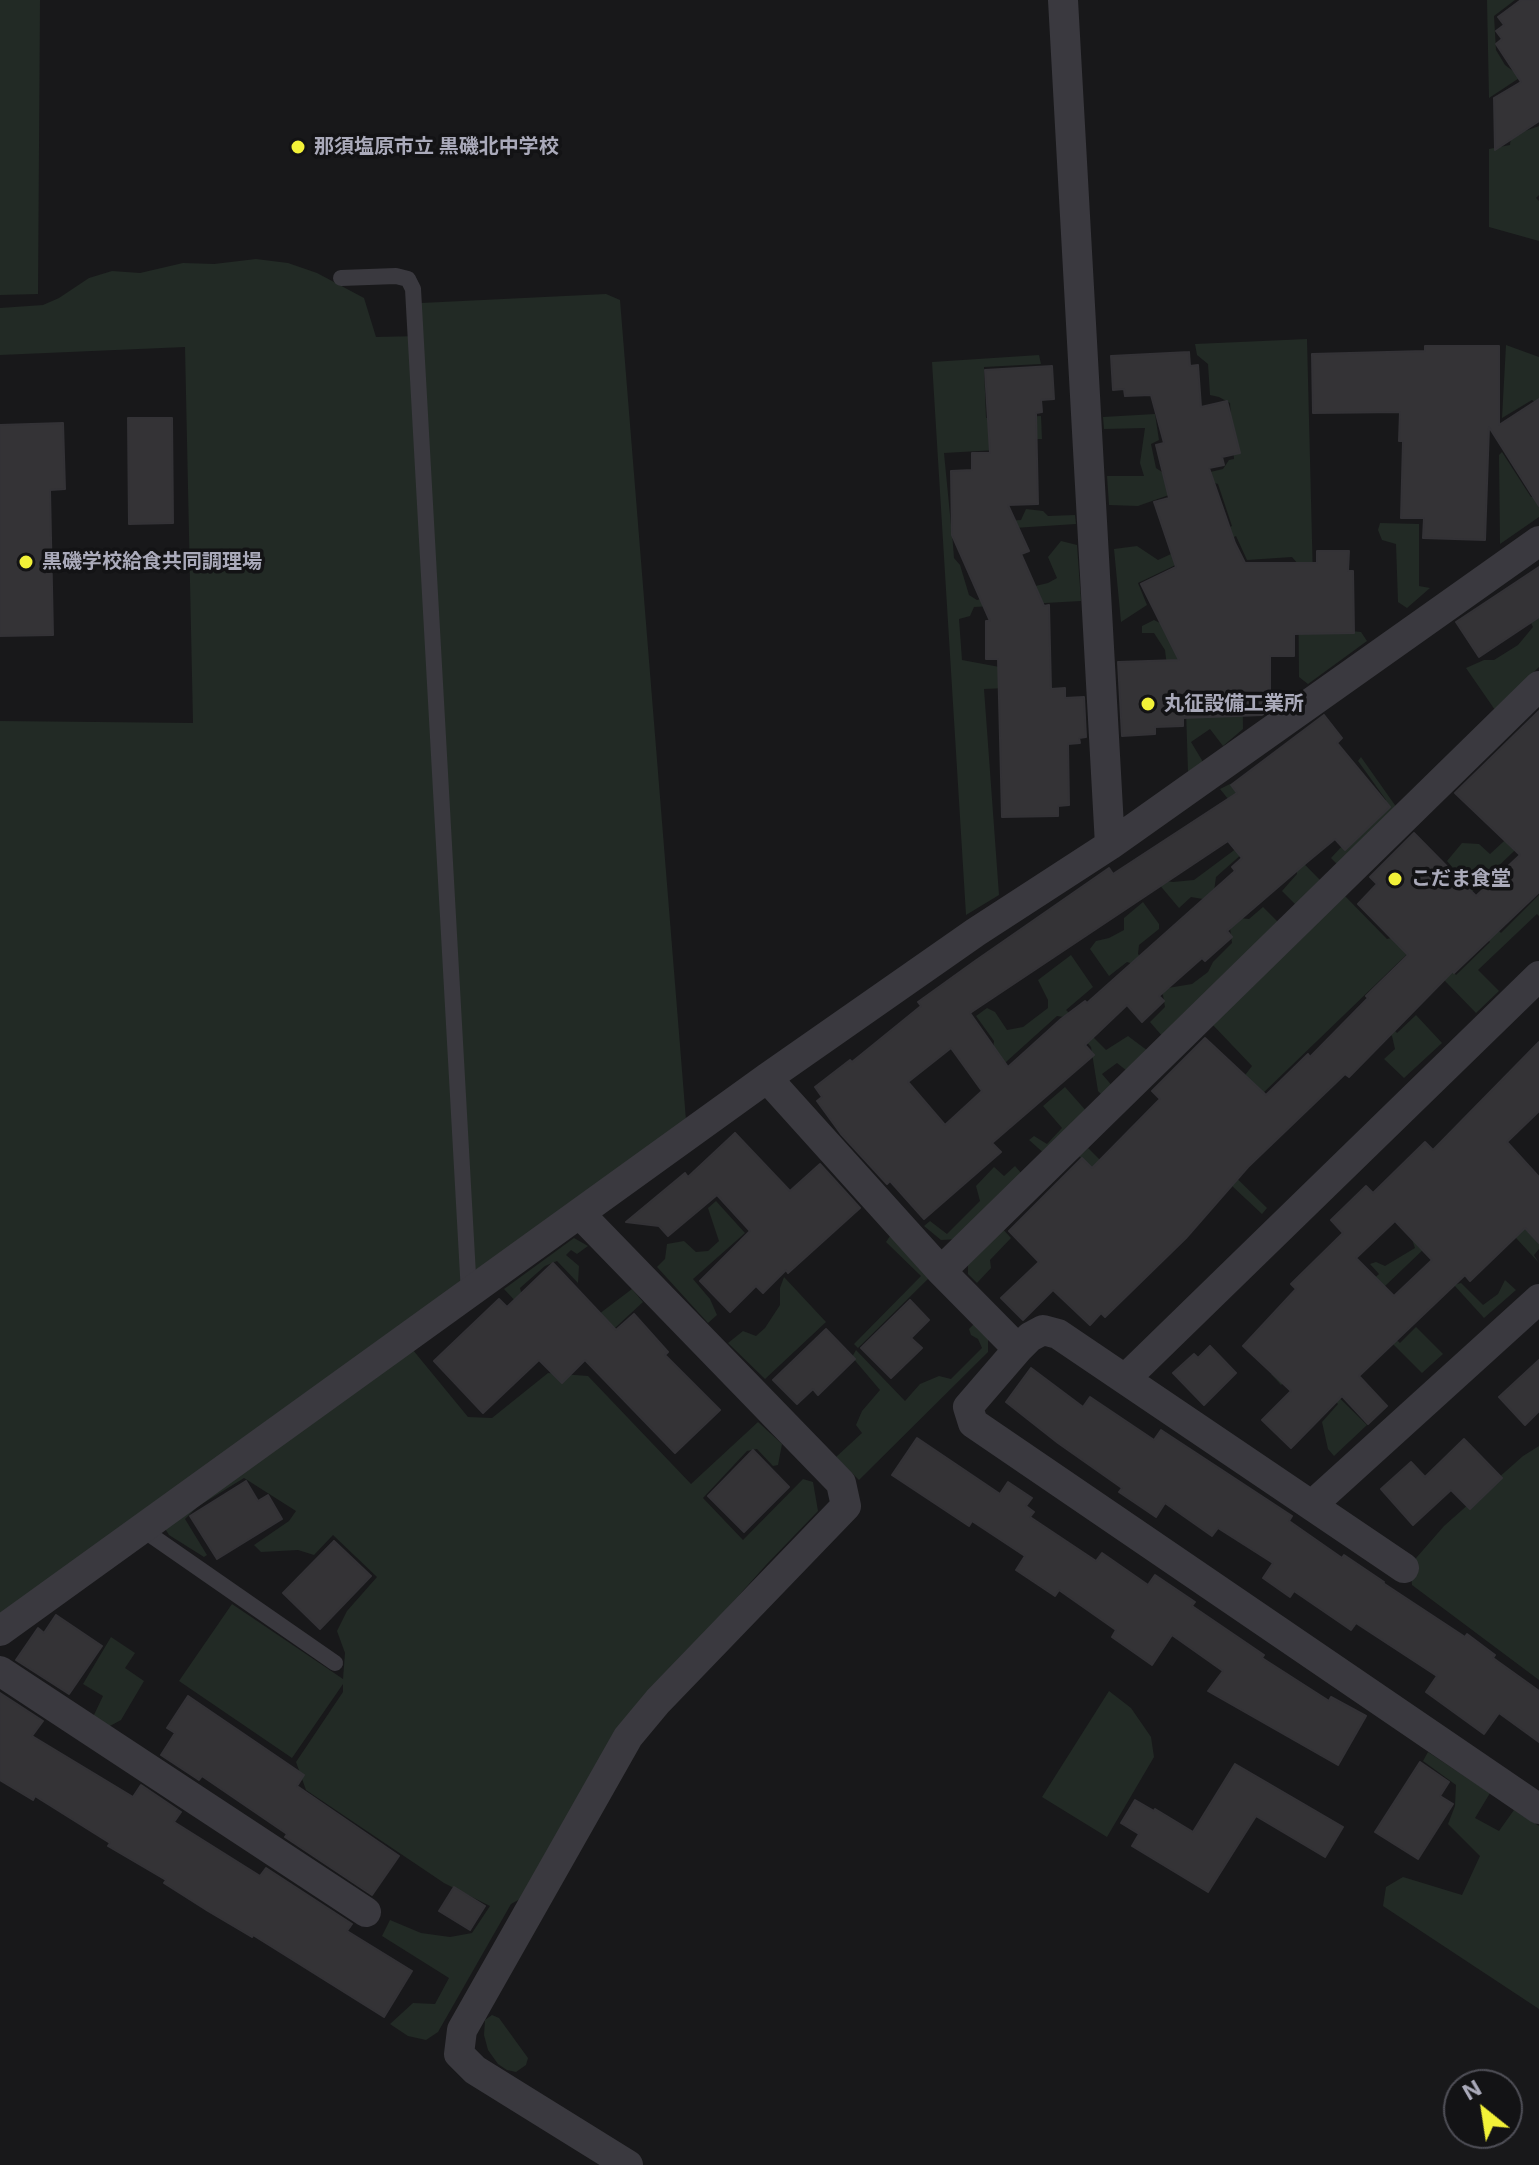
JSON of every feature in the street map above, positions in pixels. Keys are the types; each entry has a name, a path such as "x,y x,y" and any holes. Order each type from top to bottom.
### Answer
{"street":[{"path":"1063,0 1110,845"},
{"path":"0,1631 767,1078 976,932 1110,845 1539,541"},
{"path":"941,1271 1539,686"},
{"path":"1125,1379 1539,976"},
{"path":"767,1078 941,1271 1018,1349"},
{"path":"580,1214 841,1483 846,1506 658,1701 628,1737 462,2030 459,2054 475,2070 628,2165"},
{"path":"1312,1505 1539,1299"},
{"path":"1404,1568 1058,1334 1043,1330 1030,1337 968,1407 973,1423 1539,1809"},
{"path":"0,1671 366,1912"}],"lane":[{"path":"341,278 396,276 408,279 413,289 469,1293"},
{"path":"142,1529 335,1663"}],"shaded area":[{"path":"0,0 40,0 38,294 0,295"},
{"path":"1487,0 1515,0 1494,16 1496,50 1505,65 1513,71 1539,57 1539,65 1489,98"},
{"path":"1539,126 1539,195 1536,198 1539,201 1539,241 1489,227 1489,149 1510,145 1511,136"},
{"path":"256,259 288,263 317,273 364,298 376,337 421,336 421,303 606,294 620,300 686,1120 399,1333 468,1417 492,1418 548,1373 588,1376 691,1484 758,1422 782,1444 778,1465 773,1466 757,1449 747,1451 703,1498 743,1540 803,1479 813,1482 818,1511 623,1725 522,1898 511,1904 438,2032 426,2040 408,2036 390,2024 413,2003 435,2004 449,1978 382,1936 390,1920 421,1933 450,1937 472,1933 490,1906 444,1883 306,1790 296,1762 343,1692 343,1684 292,1758 179,1681 232,1604 343,1679 345,1653 337,1631 347,1611 377,1577 333,1535 314,1555 298,1550 261,1552 254,1545 289,1521 296,1511 244,1478 197,1507 185,1519 207,1555 204,1557 169,1535 164,1527 0,1620 0,721 193,723 185,347 0,355 0,308 43,305 89,278 112,271 140,273 183,263 214,264"},
{"path":"1307,339 1314,620 1331,629 1361,632 1367,641 1308,684 1299,677 1298,564 1292,557 1247,560 1236,536 1138,583 1147,605 1121,622 1114,549 1137,546 1158,560 1232,526 1218,484 1208,481 1138,506 1109,505 1107,476 1144,476 1140,463 1145,428 1104,429 1103,417 1155,414 1159,440 1151,444 1156,468 1165,474 1181,479 1223,469 1229,460 1234,459 1230,403 1210,395 1208,364 1197,355 1195,344"},
{"path":"1506,345 1539,357 1539,405 1532,400 1502,418"},
{"path":"1039,355 1041,364 984,367 986,418 1041,416 1042,439 1031,439 1031,448 944,453 951,525 1021,520 1026,509 1043,511 1048,516 1075,515 1076,524 952,532 954,558 960,565 969,595 977,600 1048,583 1057,578 1048,557 1061,541 1077,545 1081,601 974,607 970,616 959,619 962,660 1005,668 1051,686 984,689 999,895 966,915 932,362"},
{"path":"1502,452 1531,497 1539,496 1539,517 1500,544 1499,455"},
{"path":"1380,523 1419,524 1419,586 1430,588 1407,608 1398,602 1396,544 1382,540 1378,530"},
{"path":"1236,592 1183,675 1168,675 1165,650 1154,633 1142,633 1142,626 1154,620 1168,627"},
{"path":"1539,602 1539,667 1495,710 1466,668 1484,660 1494,660 1518,645 1533,627 1523,607"},
{"path":"1242,644 1243,729 1223,746 1210,729 1191,742 1203,762 1188,772 1185,679 1190,679 1191,718 1231,716 1230,693"},
{"path":"1361,757 1397,808 1339,866 1331,858 1343,845 1346,835 1386,800 1358,761"},
{"path":"1230,784 1251,810 1321,881 1296,905 1282,891 1297,874 1297,867 1261,837 1216,877 1214,891 1239,918 1249,919 1263,907 1278,922 1163,1037 1150,1022 1165,1007 1163,995 1137,965 1127,962 1109,976 1090,949 1096,941 1124,930 1124,918 1143,902 1159,924 1159,929 1139,945 1138,954 1168,988 1192,984 1208,972 1213,962 1232,943 1230,928 1203,899 1191,897 1179,908 1137,858 1144,854 1166,881 1194,880 1237,848 1245,820 1220,789"},
{"path":"1539,799 1539,827 1206,1148 1267,1208 1262,1214 1199,1155 1134,1218 1099,1182 1102,1178 1079,1156 1088,1148 1141,1201 1200,1146 1192,1134 1192,1127 1220,1098 1233,1091 1252,1066 1211,1023 1339,898 1344,895 1387,939 1395,937 1410,921 1414,907 1451,877 1453,868 1447,861 1462,843 1479,844 1490,854 1528,819 1525,812"},
{"path":"1539,895 1539,916 1537,914 1478,970 1499,991 1476,1013 1417,952 1426,943 1456,975 1490,942 1460,910 1471,902 1501,933"},
{"path":"1071,955 1093,987 1066,1010 1106,1050 1128,1036 1148,1051 1127,1071 1117,1063 1102,1074 1114,1088 1104,1097 1098,1091 1091,1047 1064,1017 1057,1016 996,1071 994,1041 976,1016 987,1008 995,1012 1007,1030 1023,1027 1048,1008 1048,1000 1038,980"},
{"path":"1416,1015 1442,1043 1404,1078 1384,1059 1395,1049 1392,1036 1375,1022 1382,1017 1397,1033"},
{"path":"1065,1087 1088,1113 1046,1155 1029,1140 1034,1136 1047,1144 1062,1128 1043,1106"},
{"path":"1015,1166 1022,1174 959,1239 941,1240 924,1226 930,1221 947,1234 980,1201 976,1186 994,1167 1004,1176"},
{"path":"1493,1195 1530,1234 1539,1226 1539,1249 1534,1255 1539,1263 1484,1203"},
{"path":"716,1201 745,1233 693,1279 710,1299 717,1315 708,1323 657,1267 665,1259 667,1244 684,1241 696,1252 708,1251 719,1241 708,1208"},
{"path":"1001,1227 1011,1238 990,1260 991,1268 977,1283 968,1274 968,1258"},
{"path":"890,1236 930,1277 858,1348 854,1344 921,1276 886,1242"},
{"path":"574,1238 588,1246 577,1254 571,1250 566,1255 579,1266 578,1283 557,1261 545,1266 520,1288 523,1300 566,1339 632,1289 643,1302 575,1365 504,1289"},
{"path":"1412,1239 1427,1246 1281,1385 1271,1374 1379,1274 1370,1264 1376,1262 1385,1266 1415,1248"},
{"path":"784,1277 826,1322 765,1379 728,1343 743,1331 756,1336 765,1328 780,1305 780,1288"},
{"path":"1505,1280 1516,1290 1484,1318 1454,1285 1461,1283 1483,1305 1498,1294"},
{"path":"1370,1315 1400,1343 1416,1327 1443,1354 1422,1373 1367,1318"},
{"path":"974,1324 988,1338 988,1352 859,1480 836,1457 862,1433 856,1425 862,1411 880,1390 852,1357 856,1350 905,1401 920,1384 939,1376 951,1379 982,1348 969,1329"},
{"path":"1311,1370 1367,1425 1334,1456 1328,1449 1322,1422 1338,1404 1309,1374"},
{"path":"1539,1446 1539,1680 1412,1585 1410,1565 1444,1526 1523,1456"},
{"path":"111,1637 135,1653 125,1668 144,1681 121,1720 108,1727 93,1717 103,1696 83,1684"},
{"path":"1109,1691 1131,1708 1151,1737 1154,1757 1107,1837 1042,1797"},
{"path":"1428,1752 1490,1793 1475,1818 1499,1831 1514,1810 1539,1826 1539,2009 1383,1906 1386,1887 1403,1877 1462,1895 1480,1856 1448,1824 1455,1806 1456,1785 1423,1761"},
{"path":"492,2015 499,2018 528,2058 526,2065 516,2072 498,2064 488,2050 484,2035 485,2020"}],"building":[{"path":"1521,0 1539,0 1539,121 1495,150 1494,98 1521,82 1496,44 1502,39 1496,31 1504,25 1498,17"},
{"path":"1425,346 1499,346 1499,425 1539,399 1539,506 1489,427 1485,540 1423,538 1424,518 1401,518 1403,441 1399,441 1400,412 1313,413 1312,354 1425,351"},
{"path":"1189,352 1190,366 1198,365 1201,407 1227,401 1240,453 1222,457 1224,465 1209,468 1245,563 1317,563 1317,551 1349,551 1348,571 1353,571 1354,633 1294,634 1294,656 1270,656 1270,710 1262,715 1183,718 1183,726 1155,727 1155,734 1122,736 1118,662 1179,660 1141,584 1176,567 1154,502 1169,498 1156,445 1164,443 1151,395 1125,396 1124,389 1113,390 1111,356"},
{"path":"1052,366 1054,399 1041,400 1042,412 1036,413 1038,504 1008,505 1029,551 1021,554 1044,606 1049,605 1051,689 1065,688 1065,698 1084,697 1086,737 1079,738 1080,743 1068,744 1069,805 1058,806 1058,816 1002,817 998,659 986,659 986,621 990,621 952,535 951,471 972,470 972,453 990,453 985,370"},
{"path":"128,418 172,418 173,523 129,524"},
{"name":"黒磯学校給食共同調理場","path":"63,423 65,489 50,490 53,635 0,636 0,425"},
{"path":"1539,567 1539,617 1479,657 1456,622"},
{"path":"1539,711 1539,892 1453,971 1349,1077 1345,1074 1248,1167 1186,1238 1105,1317 1101,1313 1090,1325 1053,1290 1023,1320 1001,1298 1039,1262 1009,1231 1082,1158 1092,1168 1160,1099 1152,1091 1205,1038 1266,1095 1308,1054 1310,1057 1408,955 1358,904 1377,884 1370,877 1414,833 1476,896 1520,855 1455,793"},
{"path":"1324,715 1342,738 1337,743 1390,807 1345,850 1335,839 1227,931 1232,937 1205,961 1202,958 1159,996 1164,1001 1142,1022 1127,1005 1085,1045 1094,1055 992,1143 1001,1152 924,1219 841,1134 817,1101 822,1097 815,1087 850,1060 852,1062 921,1006 918,1002 975,961 1109,868 1113,874 1237,793 1231,785","holes":["1228,841 1242,858 1232,867 1235,871 1087,1003 1085,1001 1061,1019 1008,1067 970,1013","951,1048 982,1091 945,1125 908,1082"]},
{"path":"1539,1042 1539,1111 1507,1142 1539,1177 1539,1243 1525,1228 1470,1281 1465,1275 1359,1376 1387,1406 1368,1424 1342,1396 1291,1448 1262,1420 1291,1391 1243,1346 1296,1289 1291,1284 1343,1233 1331,1220 1366,1186 1373,1193 1425,1142 1433,1150","holes":["1395,1221 1432,1260 1394,1296 1356,1258"]},
{"path":"735,1133 790,1191 820,1164 860,1208 763,1293 756,1286 730,1312 700,1281 750,1231 717,1195 668,1236 659,1226 626,1222 685,1173 688,1177"},
{"path":"553,1263 616,1330 634,1314 668,1352 665,1355 720,1410 675,1453 585,1360 562,1383 539,1360 483,1413 434,1361 499,1299 507,1307"},
{"path":"910,1300 929,1320 911,1338 922,1348 891,1378 861,1348"},
{"path":"826,1329 855,1359 818,1395 813,1389 797,1404 773,1380"},
{"path":"1210,1346 1236,1373 1204,1405 1173,1373 1194,1354 1198,1358"},
{"path":"1539,1360 1539,1411 1525,1425 1499,1397"},
{"path":"1031,1368 1083,1407 1090,1397 1154,1440 1161,1430 1292,1516 1289,1521 1342,1558 1344,1555 1465,1637 1467,1634 1495,1655 1493,1658 1539,1691 1539,1742 1499,1713 1484,1734 1426,1692 1437,1676 1356,1623 1351,1630 1294,1591 1290,1597 1263,1578 1273,1563 1218,1528 1212,1536 1165,1503 1156,1517 1119,1492 1122,1488 1006,1402"},
{"path":"917,1438 1000,1494 1008,1482 1032,1498 1026,1506 1034,1512 1030,1517 1096,1561 1102,1553 1148,1585 1155,1575 1195,1602 1192,1606 1264,1655 1262,1658 1329,1701 1331,1697 1366,1716 1338,1765 1208,1691 1223,1671 1172,1635 1152,1665 1112,1637 1116,1630 1059,1590 1055,1596 1016,1570 1025,1556 972,1521 969,1526 892,1475"},
{"path":"1464,1439 1502,1478 1470,1509 1451,1490 1413,1525 1381,1489 1411,1462 1425,1477"},
{"path":"753,1450 789,1487 744,1532 708,1496"},
{"path":"246,1481 258,1501 268,1495 282,1519 217,1559 190,1516"},
{"path":"334,1541 371,1576 320,1629 283,1593"},
{"path":"56,1615 102,1646 69,1694 16,1660 38,1628 44,1633"},
{"path":"0,1693 43,1721 32,1736 133,1797 141,1785 181,1812 174,1822 260,1876 266,1868 352,1924 347,1931 412,1971 384,2017 253,1935 208,1911 164,1883 166,1880 108,1846 110,1843 35,1796 33,1800 0,1780"},
{"path":"188,1696 304,1775 297,1786 399,1856 372,1895 202,1776 199,1780 161,1755 175,1733 167,1728"},
{"path":"1420,1762 1449,1782 1440,1796 1453,1804 1418,1859 1375,1832"},
{"path":"1235,1764 1343,1827 1325,1857 1256,1816 1208,1892 1132,1846 1139,1834 1121,1823 1135,1800 1193,1832"},
{"path":"454,1887 485,1906 470,1930 439,1911"}],"place":[{"name":"那須塩原市立 黒磯北中学校","path":"298,147"},
{"name":"黒磯学校給食共同調理場","path":"26,562"},
{"name":"丸征設備工業所","path":"1148,704"},
{"name":"こだま食堂","path":"1395,879"}]}
